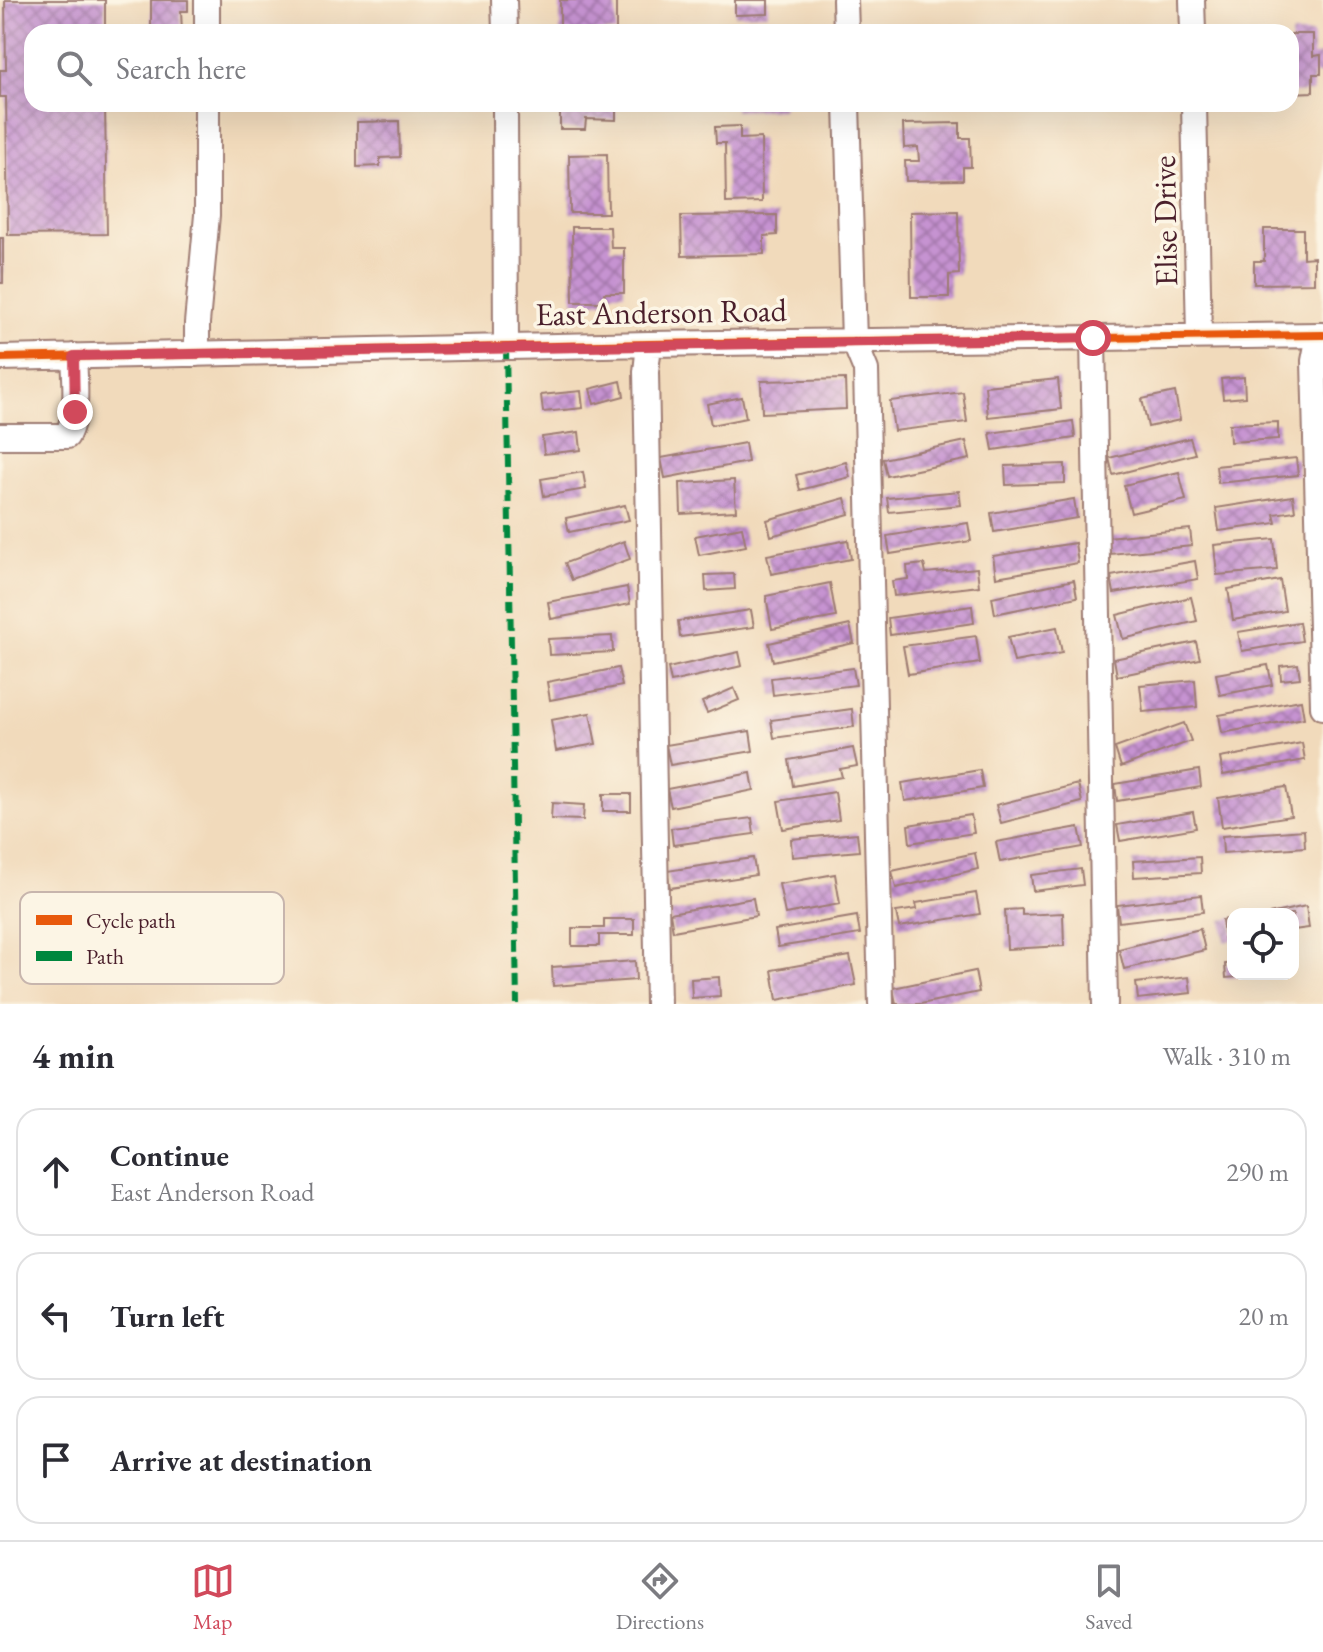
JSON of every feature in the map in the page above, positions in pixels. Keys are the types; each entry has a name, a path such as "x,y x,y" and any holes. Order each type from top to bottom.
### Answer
{"street":[{"path":"207,0 207,24"},
{"path":"504,0 505,24"},
{"path":"845,0 846,24"},
{"path":"1192,0 1193,24"},
{"path":"197,354 207,215 207,112"},
{"path":"505,112 506,347"},
{"path":"847,112 854,341 866,370 881,1004"},
{"name":"Elise Drive","path":"1194,112 1199,336"},
{"path":"1321,335 1314,361 1323,707"},
{"name":"East Anderson Road","path":"0,358 649,344 1321,335"},
{"path":"1093,338 1105,1004"},
{"path":"649,344 646,372 658,1004"},
{"path":"0,436 67,436 75,412 74,356"}],"building":[{"path":"5,0 105,0 105,24 24,24 24,112 105,112 107,234 8,235 6,97 0,97 0,70 6,70"},
{"path":"151,0 188,0 188,11 181,11 182,24 151,24"},
{"path":"560,0 616,0 616,24 560,24"},
{"path":"735,0 768,0 768,14 735,15"},
{"path":"1299,34 1313,34 1313,56 1321,55 1321,74 1313,74 1313,92 1299,93"},
{"path":"560,112 616,112 616,120 586,119 585,129 560,129"},
{"path":"399,121 400,157 380,158 380,166 357,167 357,122"},
{"path":"960,123 960,138 970,138 971,167 963,167 963,180 906,181 905,161 919,161 918,147 904,148 903,124"},
{"path":"740,126 740,139 761,138 762,202 726,203 725,143 716,143 715,127"},
{"path":"607,154 608,213 570,213 569,155"},
{"path":"958,211 959,274 949,275 949,297 911,297 910,212"},
{"path":"777,215 777,235 764,236 764,254 682,256 681,216"},
{"path":"572,227 610,227 611,248 624,248 624,293 604,293 604,302 573,302"},
{"path":"1264,229 1303,229 1303,258 1314,257 1314,283 1254,284 1254,261 1264,261"},
{"path":"0,238 3,238 3,283 0,283"},
{"path":"1244,377 1245,397 1223,399 1221,379"},
{"path":"845,379 846,409 762,413 761,381"},
{"path":"1058,379 1061,409 988,417 985,386"},
{"path":"621,381 624,396 594,404 590,389"},
{"path":"581,391 583,408 543,412 541,395"},
{"path":"963,392 967,422 894,431 890,401"},
{"path":"1175,392 1180,420 1148,427 1142,399"},
{"path":"742,397 746,418 711,425 707,404"},
{"path":"1073,421 1075,438 993,450 990,433"},
{"path":"1278,422 1278,439 1230,442 1229,424"},
{"path":"579,432 581,450 544,454 542,437"},
{"path":"1190,438 1195,454 1113,475 1109,458"},
{"path":"966,441 970,459 887,476 883,459"},
{"path":"745,443 748,462 665,478 661,458"},
{"path":"1296,458 1298,475 1218,483 1216,466"},
{"path":"846,462 850,477 800,490 796,475"},
{"path":"1065,464 1065,483 1006,485 1005,466"},
{"path":"583,472 586,489 544,496 541,479"},
{"path":"1179,472 1186,500 1131,513 1124,485"},
{"path":"734,480 736,511 681,514 680,483"},
{"path":"959,491 961,505 889,512 887,498"},
{"path":"1293,496 1295,511 1274,514 1276,523 1219,531 1216,508"},
{"path":"845,498 849,514 771,536 767,520"},
{"path":"1074,499 1077,518 994,532 991,513"},
{"path":"625,505 629,520 569,532 566,518"},
{"path":"968,523 971,541 890,554 887,536"},
{"path":"742,527 746,546 699,555 695,536"},
{"path":"1190,529 1192,546 1110,554 1108,537"},
{"path":"1274,539 1277,570 1217,575 1214,545"},
{"path":"848,540 851,559 771,574 767,555"},
{"path":"624,541 630,559 572,580 565,563"},
{"path":"1075,543 1078,563 996,577 993,556"},
{"path":"1195,561 1198,579 1114,593 1111,576"},
{"path":"924,564 926,573 977,568 979,586 894,596 892,581 908,579 907,566"},
{"path":"734,574 735,589 706,591 705,575"},
{"path":"1074,580 1077,597 995,614 992,597"},
{"path":"1280,580 1285,611 1233,620 1228,589"},
{"path":"830,583 836,617 772,629 766,596"},
{"path":"627,587 630,604 551,619 548,602"},
{"path":"1191,597 1197,621 1123,639 1117,615"},
{"path":"972,606 974,623 890,635 888,618"},
{"path":"751,610 754,627 680,637 678,621"},
{"path":"1299,622 1302,641 1242,651 1238,632"},
{"path":"850,625 854,643 773,661 769,643"},
{"path":"1057,627 1062,653 1014,662 1008,637"},
{"path":"612,636 613,652 549,655 548,639"},
{"path":"976,636 980,663 908,674 903,646"},
{"path":"1196,642 1200,659 1117,676 1114,659"},
{"path":"739,652 742,666 671,682 668,668"},
{"path":"1298,664 1300,678 1281,680 1280,666"},
{"path":"1268,665 1272,685 1220,695 1216,674"},
{"path":"618,668 622,686 550,700 547,682"},
{"path":"853,668 856,685 773,695 771,678"},
{"path":"1195,680 1197,707 1143,712 1140,685"},
{"path":"734,688 739,700 707,713 702,702"},
{"path":"1301,700 1304,718 1222,733 1219,715"},
{"path":"852,709 854,727 774,738 771,720"},
{"path":"590,713 596,744 556,751 551,720"},
{"path":"1184,723 1191,741 1121,767 1115,748"},
{"path":"750,731 753,751 670,765 666,745"},
{"path":"1302,743 1305,760 1223,775 1220,758"},
{"path":"853,748 857,766 840,769 842,777 793,786 789,760"},
{"path":"980,770 983,788 905,801 902,783"},
{"path":"1199,770 1201,787 1117,801 1115,784"},
{"path":"751,773 754,790 671,807 667,789"},
{"path":"1078,784 1082,802 1001,823 996,805"},
{"path":"1286,787 1291,816 1222,827 1218,798"},
{"path":"835,792 839,820 783,829 778,801"},
{"path":"603,794 631,794 631,811 603,811"},
{"path":"552,803 584,805 583,820 551,819"},
{"path":"1193,812 1196,828 1120,841 1117,825"},
{"path":"971,815 974,833 910,843 908,825"},
{"path":"752,818 754,834 673,845 671,828"},
{"path":"1079,827 1083,847 1000,862 996,842"},
{"path":"1304,830 1305,847 1223,853 1222,836"},
{"path":"857,833 859,851 792,857 791,839"},
{"path":"975,853 978,869 896,888 892,871"},
{"path":"1200,857 1201,873 1134,877 1133,861"},
{"path":"753,858 756,875 670,888 667,871"},
{"path":"1081,869 1083,885 1033,891 1031,875"},
{"path":"835,874 840,904 785,914 779,884"},
{"path":"976,893 980,914 899,927 896,912 917,909 916,903"},
{"path":"1201,895 1203,912 1119,922 1117,905"},
{"path":"753,898 756,916 673,931 670,913"},
{"path":"1306,906 1309,928 1299,929 1297,908"},
{"path":"1022,909 1022,915 1063,913 1064,946 1007,949 1005,910"},
{"path":"857,916 860,934 778,947 775,930"},
{"path":"604,919 634,919 634,935 599,935 599,946 572,946 572,928 604,928"},
{"path":"1227,919 1225,942 1222,920"},
{"path":"1200,929 1205,950 1124,969 1119,949"},
{"path":"850,956 856,985 777,1000 772,970"},
{"path":"635,961 636,980 553,986 552,967"},
{"path":"975,971 979,992 921,1004 896,1004 893,988"},
{"path":"719,977 720,996 692,998 691,979"},
{"path":"1189,977 1191,993 1138,999 1136,983"}],"marked path":[{"path":"506,347 517,1004"}],"cycle path":[{"path":"0,358 649,344 1323,335"}],"route":[{"path":"75,412 74,356 1093,338"}]}
